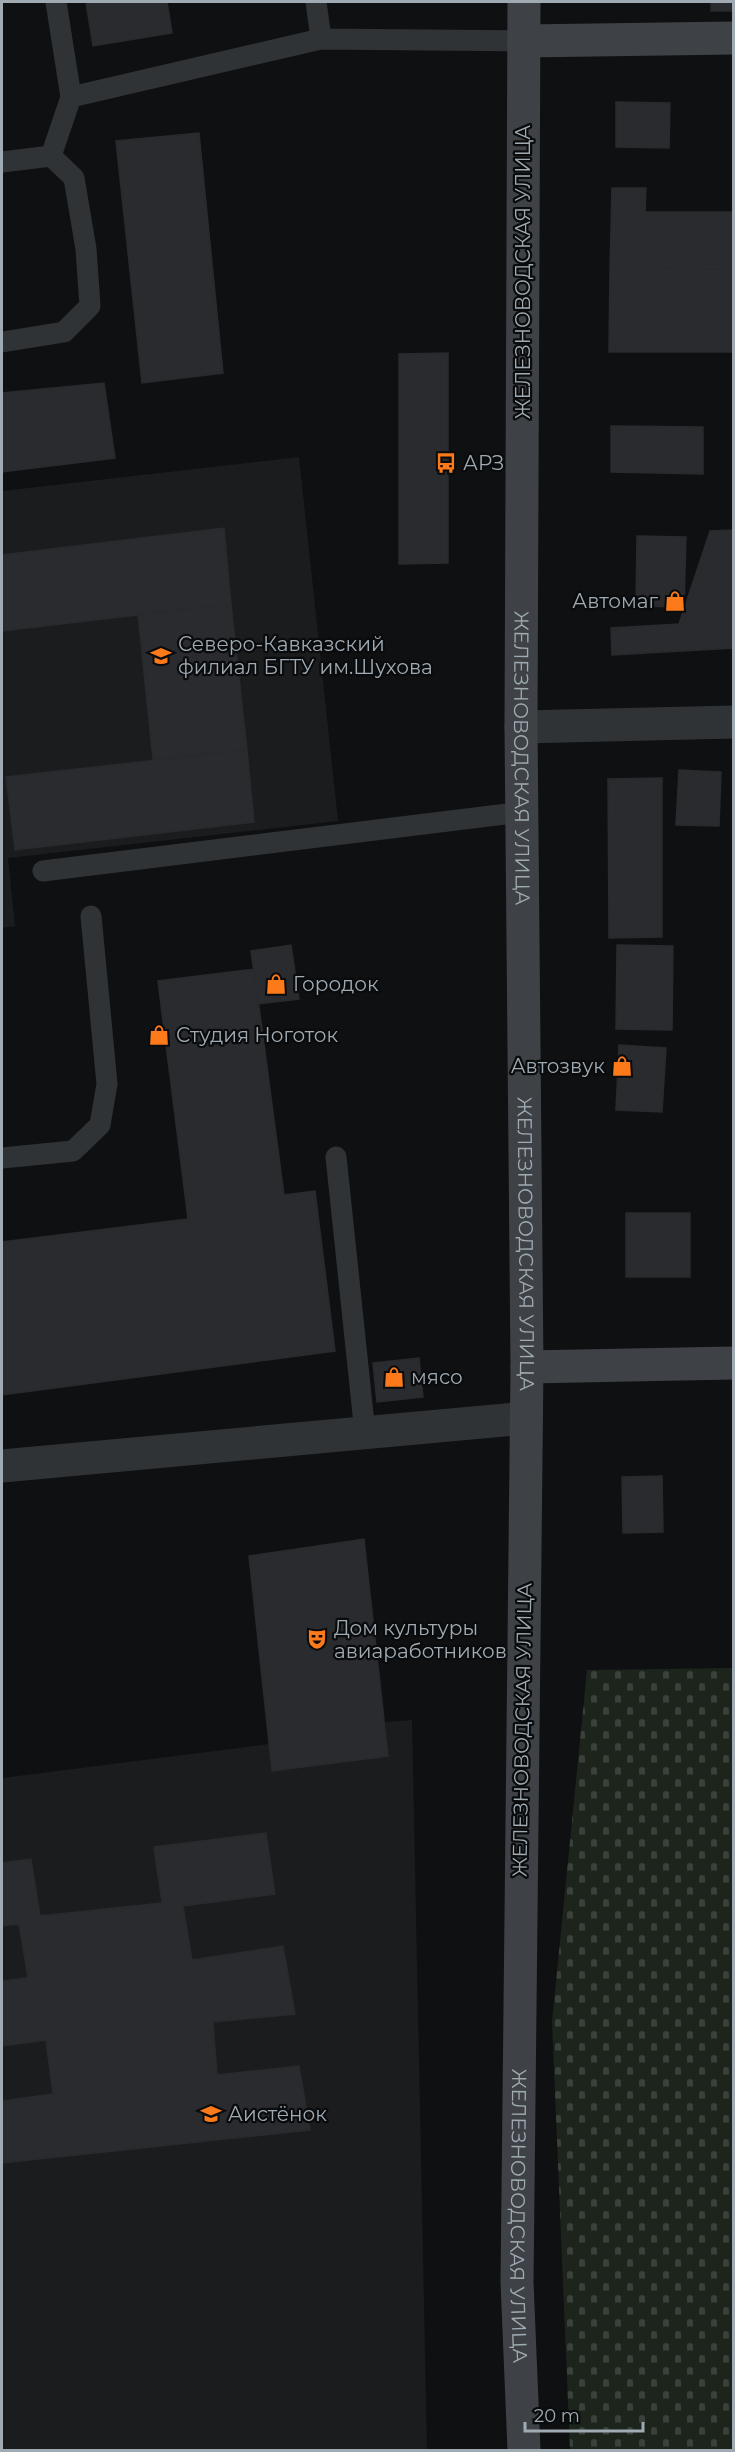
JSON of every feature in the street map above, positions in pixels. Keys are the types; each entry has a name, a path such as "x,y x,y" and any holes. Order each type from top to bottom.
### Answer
{"main road":[{"name":"ЖЕЛЕЗНОВОДСКАЯ УЛИЦА","path":"524,2 521,727 527,1367 517,2282 524,2451"},
{"path":"524,41 734,38"},
{"path":"527,1367 734,1363"}],"street":[{"path":"521,727 734,722"},
{"path":"2,1466 526,1418"}],"lane":[{"path":"51,156 71,97 56,2"},
{"path":"316,2 321,39"},
{"path":"71,97 321,39 524,41"},
{"path":"2,162 51,156"},
{"path":"2,342 64,332 90,306 86,249 74,178 51,156"},
{"path":"43,871 522,812"},
{"path":"2,1158 73,1150 100,1125 107,1084 91,916"},
{"path":"336,1157 365,1433"}],"shaded area":[{"name":"Северо-Кавказский филиал БГТУ им.Шухова","path":"299,457 338,821 8,858 15,926 2,928 2,491"},
{"name":"Аистёнок","path":"412,1720 427,2450 2,2450 2,1778 269,1744 272,1770 388,1756 385,1722"}],"green space":[{"path":"733,1668 733,2450 570,2450 552,2022 587,1670"}],"building":[{"path":"86,2 167,2 172,33 93,46"},
{"path":"711,2 734,2 734,11 711,11"},
{"path":"616,102 670,103 669,148 616,147"},
{"path":"199,133 223,373 142,383 116,141"},
{"path":"612,188 646,188 645,212 734,212 734,269 610,268"},
{"path":"610,268 734,269 734,352 609,352"},
{"path":"448,353 448,563 399,564 399,354"},
{"path":"104,383 115,458 2,472 2,393"},
{"path":"611,426 703,427 703,474 611,472"},
{"path":"224,528 231,604 2,631 2,555"},
{"path":"734,530 734,648 612,655 611,628 679,624 710,531"},
{"path":"637,536 686,537 684,607 636,606"},
{"path":"231,604 247,750 153,759 138,614"},
{"path":"247,750 254,822 15,850 6,777"},
{"path":"679,770 721,772 719,826 676,825"},
{"path":"662,778 662,937 609,938 608,779"},
{"name":"Городок","path":"291,945 299,999 258,1004 251,951"},
{"path":"617,945 673,946 672,1030 616,1029"},
{"path":"254,969 284,1195 315,1191 335,1351 2,1395 2,1242 188,1219 158,981"},
{"path":"619,1045 666,1048 662,1112 616,1110"},
{"path":"626,1213 690,1213 690,1277 626,1277"},
{"path":"419,1358 423,1397 377,1402 373,1363"},
{"path":"662,1476 663,1532 623,1533 622,1477"},
{"name":"Дом культуры авиаработников","path":"364,1539 388,1756 272,1771 249,1556"},
{"path":"266,1833 275,1894 183,1906 192,1960 283,1946 295,2014 213,2022 217,2075 299,2066 310,2130 2,2163 2,2101 53,2094 46,2040 2,2046 2,1981 28,1978 19,1924 2,1926 2,1863 31,1859 40,1916 162,1903 154,1847"}],"place":[{"name":"АРЗ","path":"446,463"},
{"name":"Автомаг","path":"675,601"},
{"name":"Северо-Кавказский филиал БГТУ им.Шухова","path":"161,656"},
{"name":"Городок","path":"276,984"},
{"name":"Студия Ноготок","path":"159,1035"},
{"name":"Автозвук","path":"622,1066"},
{"name":"мясо","path":"394,1377"},
{"name":"Дом культуры авиаработников","path":"317,1639"},
{"name":"Аистёнок","path":"211,2114"}]}
